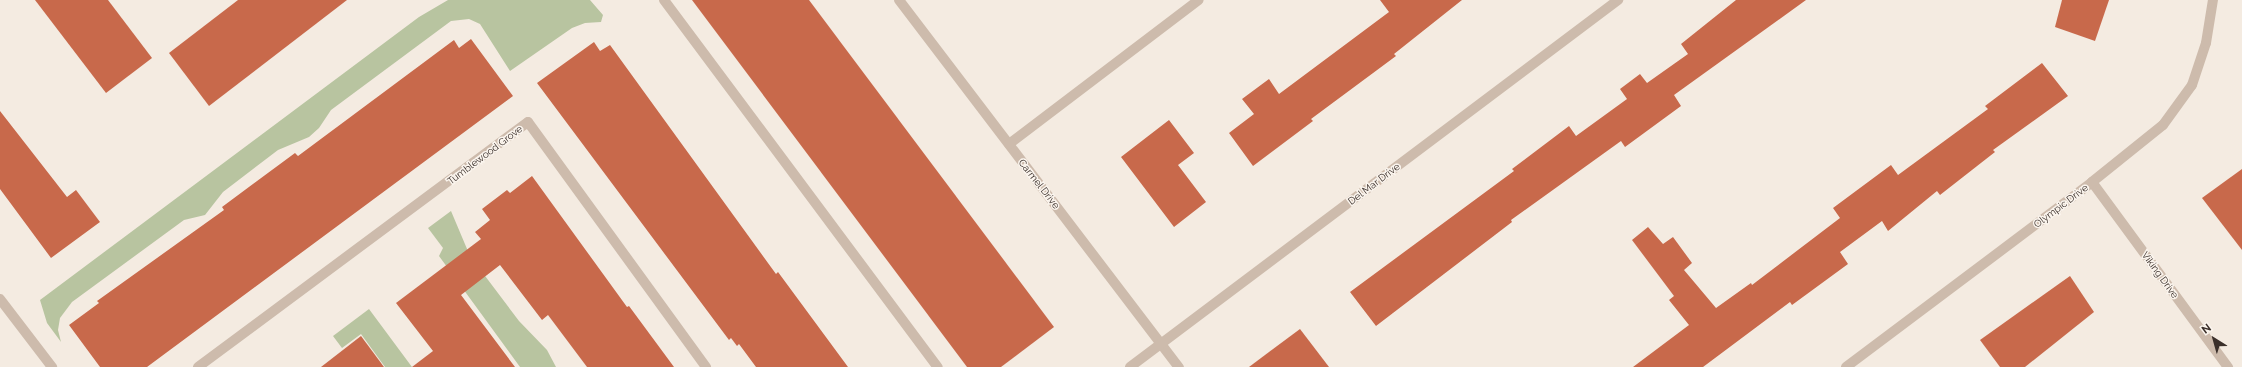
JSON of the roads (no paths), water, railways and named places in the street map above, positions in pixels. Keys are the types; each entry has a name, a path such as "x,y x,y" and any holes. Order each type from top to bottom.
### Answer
{"street":[{"path":"664,0 938,367"},
{"name":"Carmel Drive","path":"899,0 1180,367"},
{"path":"1009,144 1199,0"},
{"name":"Del Mar Drive","path":"1130,367 1618,0"},
{"name":"Olympic Drive","path":"1846,367 2092,182 2163,125 2192,85 2206,43 2213,0"},
{"name":"Tumblewood Grove","path":"198,367 528,122 706,367"},
{"name":"Viking Drive","path":"2092,182 2228,367"},
{"path":"0,299 52,367"}]}
